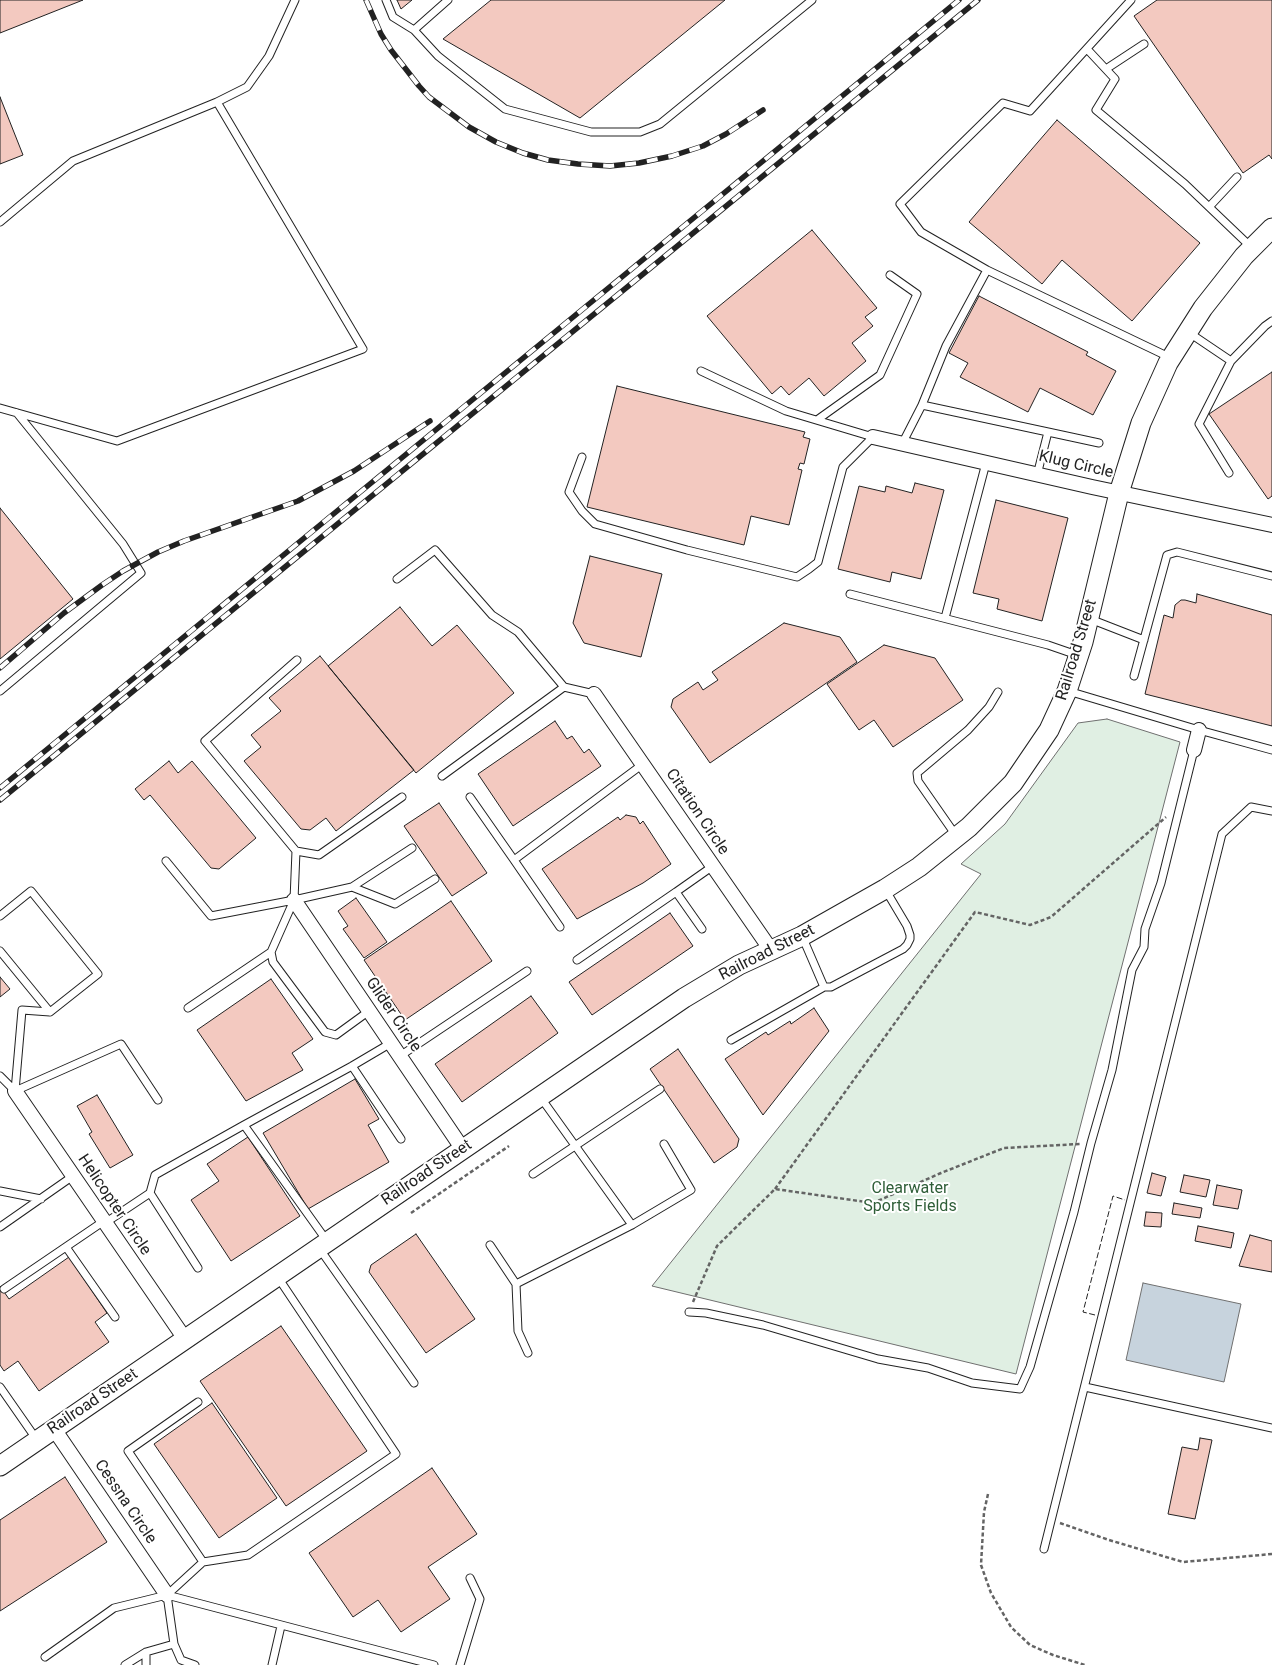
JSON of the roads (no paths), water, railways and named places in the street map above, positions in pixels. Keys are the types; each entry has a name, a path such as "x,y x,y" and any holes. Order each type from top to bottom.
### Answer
{"main road":[{"name":"Railroad Street","path":"0,1466 462,1148 684,998 740,965 802,936 885,889 919,867 969,827 1013,783 1049,730 1067,691 1088,619 1119,493 1141,423 1172,358 1203,308 1252,248 1272,228"}],"street":[{"name":"Klug Circle","path":"873,437 1119,493 1272,525"},
{"name":"Citation Circle","path":"594,694 771,950"},
{"path":"1194,750 1199,730"},
{"name":"Glider Circle","path":"294,900 462,1148"},
{"name":"Helicopter Circle","path":"14,1091 185,1340"},
{"name":"Cessna Circle","path":"54,1429 167,1595"}],"lane":[{"path":"0,222 73,161 218,102 247,87 269,56 295,0"},
{"path":"386,0 393,17 414,30 438,56 505,109 591,132 640,132 660,124 812,0"},
{"path":"414,30 448,0"},
{"path":"1131,0 1030,111 1002,103 900,204 921,232 986,270 1172,358"},
{"path":"1106,69 1144,44"},
{"path":"1087,48 1115,79 1096,110 1186,184 1252,248"},
{"path":"0,408 117,441 363,348 218,102"},
{"path":"1209,207 1237,177"},
{"path":"902,444 922,405 946,346 986,270"},
{"path":"817,420 880,375 917,294 890,275"},
{"path":"1229,473 1199,424 1231,361 1272,321"},
{"path":"1188,332 1231,361"},
{"path":"582,457 569,492 582,511 595,524 687,550 797,577 809,569 818,562 843,467 873,437 786,411 701,371"},
{"path":"922,405 1099,443"},
{"path":"0,691 141,573 122,544 17,412"},
{"path":"1037,474 1048,432"},
{"path":"945,618 986,463"},
{"path":"397,579 435,550 492,615 518,632 564,688 594,694"},
{"path":"1134,676 1167,555 1177,552 1272,576"},
{"path":"850,594 1048,645 1078,656"},
{"path":"1088,619 1144,640"},
{"path":"188,1008 271,952 294,900 296,852 205,741 297,660"},
{"path":"442,776 564,688"},
{"path":"1067,691 1272,750"},
{"path":"957,837 918,781 917,773 968,730 989,708 998,692"},
{"path":"688,1312 706,1313 763,1325 878,1359 928,1368 972,1383 1020,1389 1030,1367 1074,1212 1112,1070 1132,970 1144,947 1145,929 1161,883 1194,750"},
{"path":"514,860 643,764"},
{"path":"296,852 319,855 402,797"},
{"path":"470,798 560,927"},
{"path":"1044,1549 1222,834 1251,807 1272,811"},
{"path":"166,862 211,916 352,887 412,848"},
{"path":"577,960 713,866"},
{"path":"352,887 395,904 435,879"},
{"path":"731,1040 824,987 831,988 903,949 910,939 910,935 907,926 885,889"},
{"path":"0,916 31,891 98,974 50,1012 22,1010 14,1091"},
{"path":"676,892 702,929"},
{"path":"802,936 824,987"},
{"path":"0,951 50,1012"},
{"path":"271,952 273,962 325,1032 336,1035 370,1011"},
{"path":"400,1056 527,970"},
{"path":"4,1289 150,1193 155,1175 391,1043"},
{"path":"14,1091 121,1044 158,1100"},
{"path":"352,1066 401,1140"},
{"path":"0,1076 14,1091"},
{"path":"533,1174 660,1089"},
{"path":"540,1096 632,1225"},
{"path":"244,1125 414,1383"},
{"path":"516,1284 632,1225 691,1190 664,1144"},
{"path":"0,1227 73,1176"},
{"path":"0,1191 41,1199"},
{"path":"150,1193 198,1268"},
{"path":"490,1244 516,1284 518,1331 528,1353"},
{"path":"66,1247 115,1317"},
{"path":"45,1657 114,1608 167,1595 203,1562 248,1555 396,1454 277,1276"},
{"path":"0,1387 37,1440"},
{"path":"1085,1387 1272,1428"},
{"path":"198,1402 128,1450 203,1562"},
{"path":"460,1665 480,1599 470,1578"},
{"path":"167,1595 434,1665"},
{"path":"167,1595 174,1644 181,1660 195,1665"},
{"path":"272,1665 281,1626"},
{"path":"125,1665 146,1652 174,1644"},
{"path":"146,1652 146,1665"}],"railway":[{"path":"366,0 381,34 391,50 429,97 469,127 496,142 523,153 548,160 610,166 639,163 672,156 703,146 726,134 763,110"},
{"path":"0,788 959,0"},
{"path":"0,800 978,0"},
{"path":"0,668 64,613 123,571 158,552 184,541 298,501 354,471 430,421"}],"park label":[{"name":"Clearwater Sports Fields","path":"910,1198"}]}
